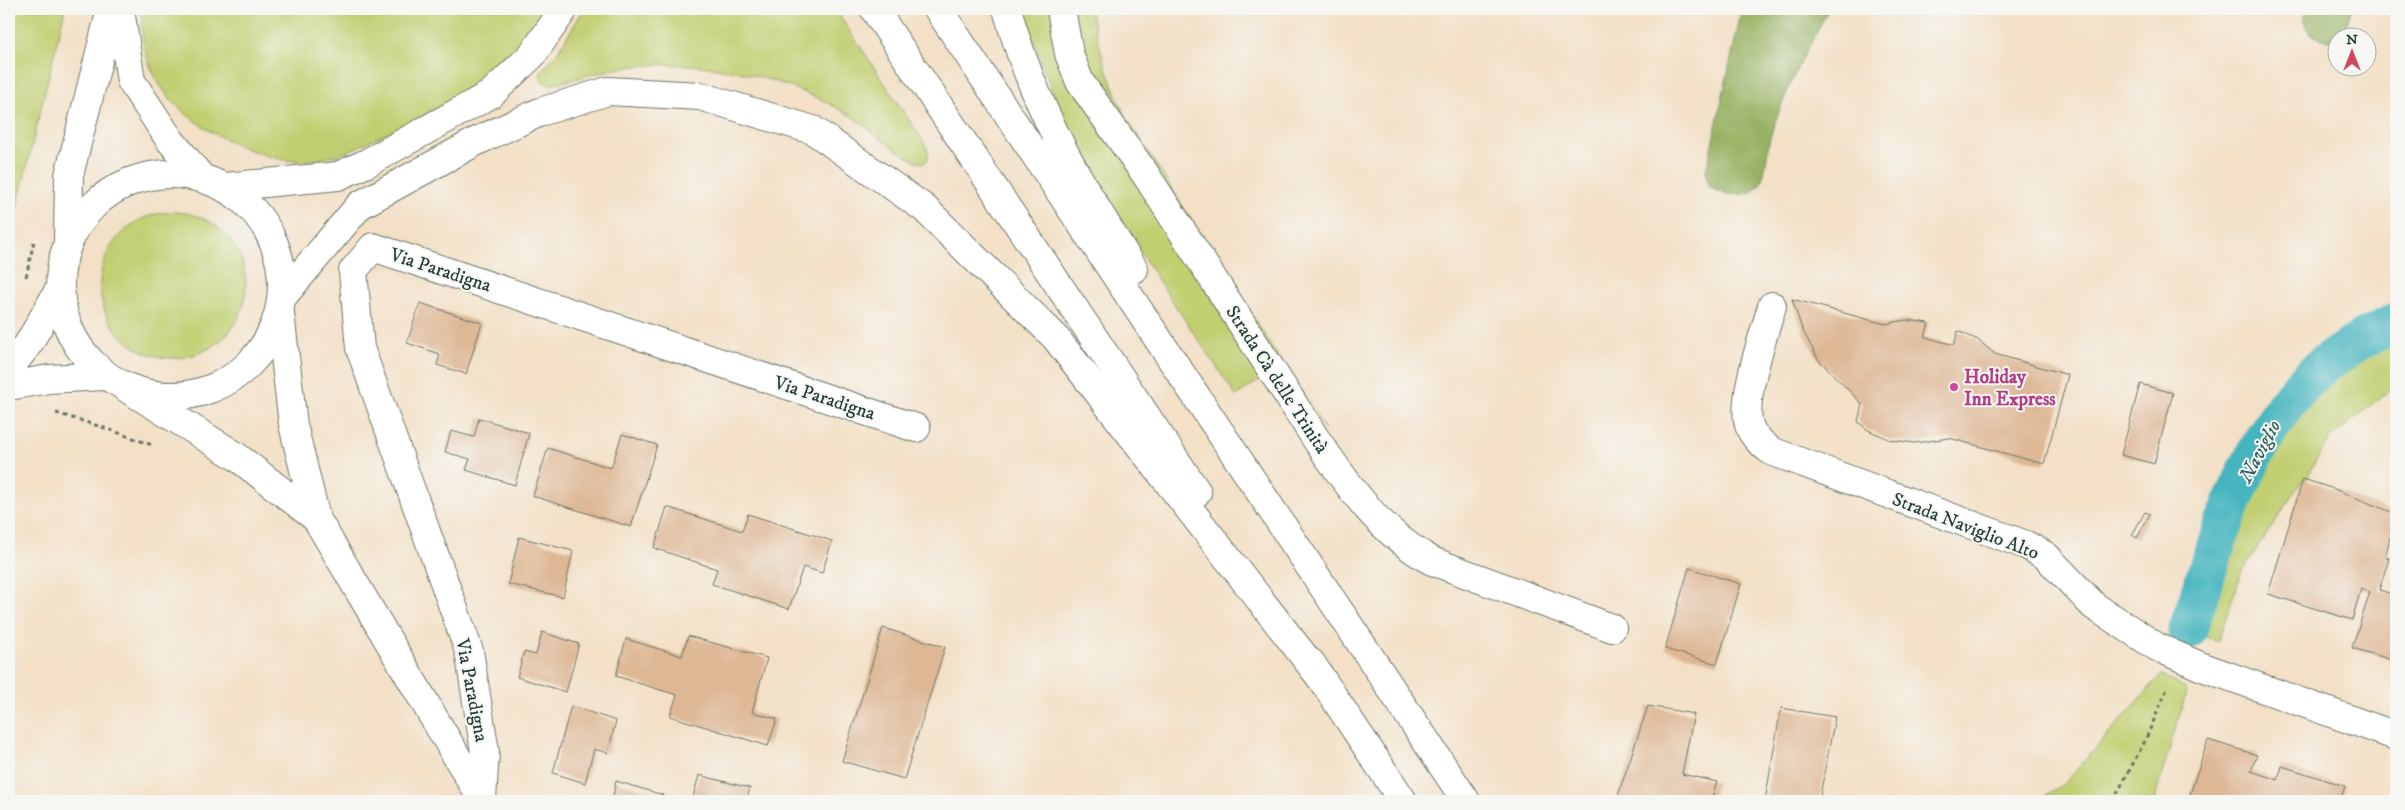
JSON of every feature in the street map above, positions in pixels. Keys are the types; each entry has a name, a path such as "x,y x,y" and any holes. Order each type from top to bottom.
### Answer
{"main road":[{"name":"Via Paradigna","path":"111,9 69,175 68,239 58,290 66,323 82,352 115,382 236,456 316,518"},
{"name":"Via Paradigna","path":"120,9 131,81 170,140 200,177"},
{"path":"225,187 338,176 367,163 491,94 532,55 564,9"},
{"path":"874,9 1403,801"},
{"path":"938,9 1466,801"},
{"path":"1007,9 1024,65 1054,136 1094,206 1184,346 1215,420 1231,448"},
{"name":"Strada Cà delle Trinità","path":"1061,9 1069,54 1080,82 1146,175 1316,439 1369,511 1409,548 1432,561 1612,628"},
{"path":"281,304 360,206 477,141 540,112 608,91 700,96 812,130 924,208 1055,337 1321,678"},
{"name":"Via Paradigna","path":"68,239 91,207 123,184 161,174 200,177 225,187 258,215 279,253 281,304 293,424 316,518 482,800"},
{"name":"Via Paradigna","path":"482,800 486,752 469,651 360,348 353,271 373,247 916,428"},
{"path":"9,369 29,343 58,290"},
{"name":"Via Paradigna","path":"115,382 163,396 202,393 237,376 264,348 281,304"},
{"name":"Strada Naviglio Alto","path":"1772,306 1748,404 1749,426 1761,443 1784,457 2014,540 2036,550 2056,564 2094,606 2138,636 2178,657 2396,736"},
{"path":"9,386 49,379 115,382"}],"path":[{"path":"48,411 108,429 160,448"},
{"path":"2114,801 2146,741 2178,657"}],"green space":[{"path":"9,9 65,9 9,240"},
{"path":"142,9 545,9 526,35 505,58 482,78 457,95 431,111 346,152 330,157 300,161 273,157 244,148 209,130 176,105 163,89 153,72 146,53 142,32"},
{"path":"584,9 835,9 922,139 928,151 928,159 925,163 908,157 886,143 856,119 822,100 767,79 739,72 709,67 650,65 621,68 550,85 543,82 540,76 542,70 557,53"},
{"path":"1024,9 1050,9 1266,376 1236,396 1114,210 1087,162 1062,113 1041,62"},
{"path":"1071,9 1090,9 1114,91 1126,117 1325,430 1089,84"},
{"path":"1742,9 1829,9 1782,103 1770,137 1760,184 1752,191 1739,195 1725,193 1712,188 1708,185 1706,171"},
{"path":"2306,9 2351,9 2344,28 2328,28 2328,40 2314,36 2306,28 2304,16"},
{"path":"173,212 201,218 224,234 240,257 246,285 240,313 224,336 201,352 173,358 145,352 122,336 106,313 100,285 106,257 122,234 145,218"},
{"path":"2396,333 2396,385 2334,435 2322,449 2306,480 2303,479 2241,573 2218,641 2203,635 2224,565 2249,497 2277,437 2290,415 2305,395 2337,367 2360,352"},
{"path":"2161,675 2187,690 2154,801 2037,801 2065,783"}],"building":[{"name":"Holiday Inn Express","path":"1792,299 1885,324 1906,320 1929,323 1925,337 1954,345 1958,331 1978,340 1995,354 2068,375 2044,464 1949,438 1915,443 1891,440 1868,430 1858,422 1862,404 1818,359 1802,329"},
{"path":"420,303 482,323 466,374 437,365 440,354 407,343"},
{"path":"2140,384 2173,393 2154,464 2121,455"},
{"path":"479,418 529,433 515,485 466,470 470,459 445,452 451,431 474,437"},
{"path":"622,434 657,445 631,527 533,496 548,448 611,468"},
{"path":"2303,479 2337,490 2396,514 2385,557 2389,558 2379,590 2396,595 2396,661 2352,648 2370,592 2361,589 2352,620 2268,594"},
{"path":"667,507 742,531 748,514 832,541 822,573 803,567 789,609 712,584 717,569 654,548"},
{"path":"2145,512 2150,514 2137,538 2132,535"},
{"path":"519,537 573,551 563,597 508,584"},
{"path":"1689,568 1741,584 1717,664 1665,649"},
{"path":"883,628 945,647 904,779 842,761"},
{"path":"542,632 579,644 566,692 517,677 524,652 536,655"},
{"path":"688,636 767,658 752,712 777,719 768,746 670,716 677,695 616,676 626,639 682,656"},
{"path":"571,706 616,721 608,753 594,749 585,783 553,773"},
{"path":"1648,706 1694,714 1682,774 1717,782 1711,801 1616,801"},
{"path":"1781,708 1835,717 1819,801 1765,801"},
{"path":"2208,740 2257,755 2251,771 2278,780 2282,766 2345,786 2340,801 2200,801 2189,797"},
{"path":"699,775 750,788 746,801 692,801"},
{"path":"616,781 663,795 661,801 612,801"}],"waterway":[{"name":"Naviglio","path":"2188,630 2209,564 2236,494 2252,459 2270,427 2291,398 2322,366 2353,345 2396,322"}],"place":[{"name":"Holiday Inn Express","path":"1954,387"}]}
